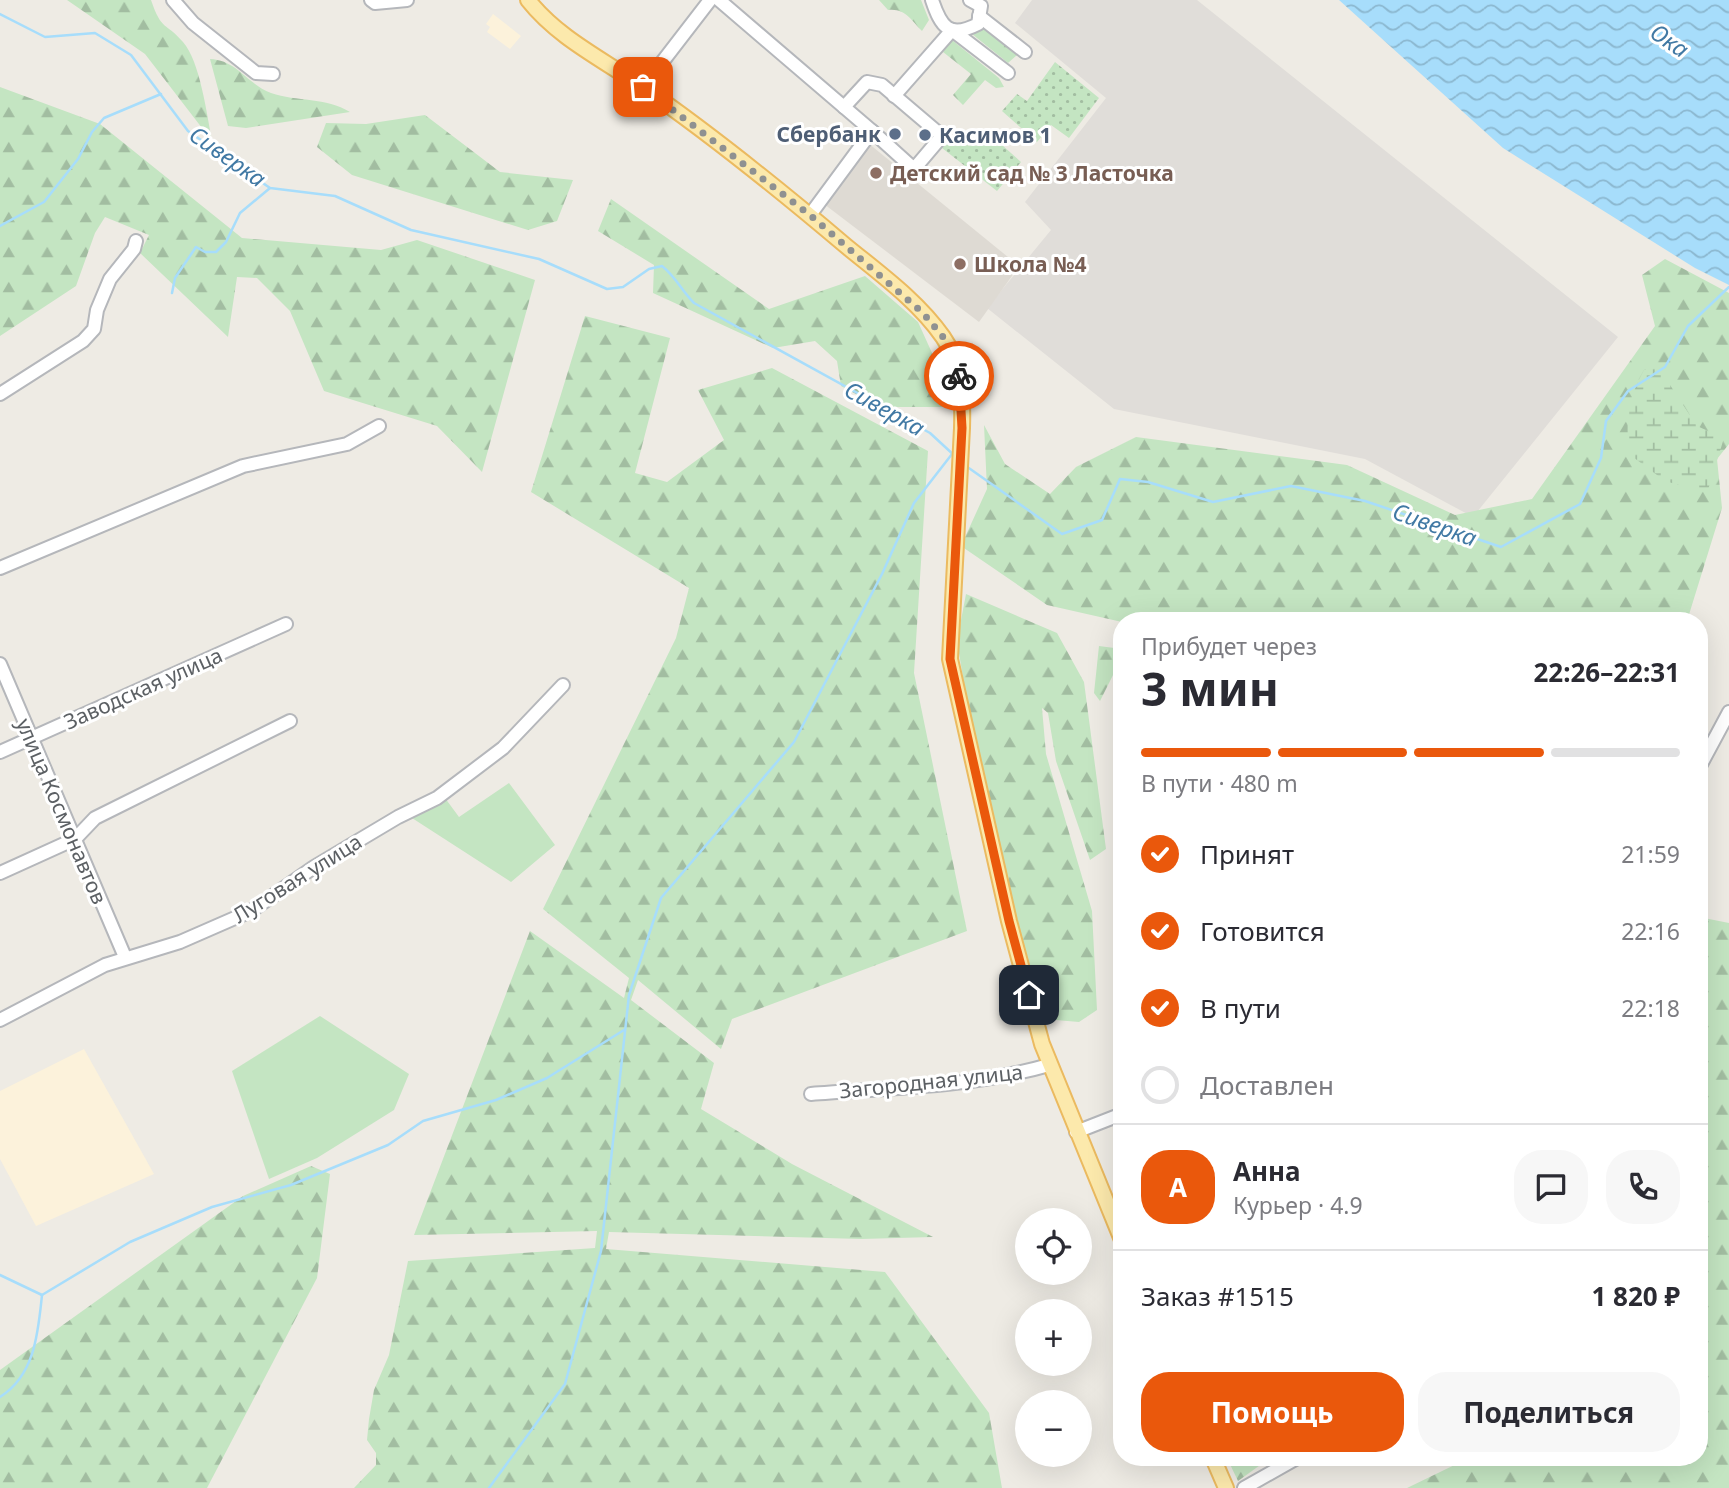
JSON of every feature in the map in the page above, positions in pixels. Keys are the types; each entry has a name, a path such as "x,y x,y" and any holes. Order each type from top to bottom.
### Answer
{"main road":[{"path":"528,0 565,37 643,87 810,215"},
{"name":"Загородная улица","path":"810,215 923,313 944,338 957,363 963,393 950,659 1009,921 1049,1065 1113,1219"},
{"path":"1216,1466 1226,1488"}],"street":[{"path":"173,0 180,13 256,73 273,74"},
{"path":"371,0 376,3 407,0"},
{"path":"643,87 710,0"},
{"path":"719,0 914,169 942,136 881,85 867,82 844,107"},
{"path":"933,0 939,21 1008,73"},
{"path":"894,96 952,30 965,30 978,24 981,6 970,0"},
{"path":"979,16 1025,52"},
{"path":"810,215 872,131"},
{"path":"0,394 83,341 94,329 97,310 110,279 134,249 136,241"},
{"path":"0,568 243,466 347,444 379,426"},
{"name":"Заводская улица","path":"0,752 286,624"},
{"name":"улица Космонавтов","path":"0,664 125,957"},
{"name":"Луговая улица","path":"0,1020 125,957 180,942 251,911 314,867 398,817 437,798 503,748 563,685"},
{"path":"1708,751 1729,712"},
{"path":"0,873 75,839 95,818 290,721"},
{"name":"Загородная улица","path":"811,1094 966,1081 1018,1074 1049,1065"},
{"path":"1076,1132 1113,1118"},
{"path":"1244,1488 1283,1466"}],"shaded area":[{"path":"1032,0 1197,0 1618,337 1473,517 1365,459 1114,409 987,308 1051,230 1025,202 1106,98 1015,23"},
{"path":"493,14 521,36 510,49 487,32 490,27 486,24"},
{"path":"868,143 1019,266 979,322 824,204"},
{"path":"84,1049 154,1174 36,1226 0,1159 0,1091"}],"green space":[{"path":"67,0 151,0 161,22 183,42 194,62 212,141 145,54"},
{"path":"879,0 921,0 929,20 922,31 907,16 899,11 888,10"},
{"path":"984,27 1017,55 1008,63 972,34"},
{"path":"952,40 999,78 1004,87 996,88 985,80 963,105 953,95 971,74 943,52"},
{"path":"210,59 228,63 271,93 331,104 350,112 246,128 228,126"},
{"path":"1055,62 1099,98 1069,138 1051,125 1037,142 1002,111 1017,94 1027,101"},
{"path":"0,87 100,124 242,238 381,250 417,240 535,280 482,472 437,426 324,391 290,311 257,278 237,277 228,337 140,253 149,235 105,217 95,233 76,286 0,336"},
{"path":"425,115 500,172 573,180 557,221 528,230 352,175 317,147 326,123 366,124"},
{"path":"984,129 1021,162 997,191 942,148 953,137 969,146"},
{"path":"611,199 769,309 865,276 918,322 942,375 948,407 880,407 841,386 837,361 815,341 773,348 653,293 654,265 598,231"},
{"path":"1665,259 1729,293 1729,444 1717,459 1722,508 1690,612 1113,612 1113,620 1047,605 961,546 987,489 984,425 1005,464 1050,494 1076,467 1136,437 1347,465 1455,515 1532,499 1655,326 1642,275"},
{"path":"585,316 670,338 635,473 667,482 724,440 698,390 772,368 928,451 914,673 967,931 732,1019 721,1049 638,980 631,1000 714,1063 701,1109 792,1164 933,1237 861,1239 609,1232 606,1249 885,1272 989,1413 1002,1488 354,1488 376,1465 376,1453 367,1440 369,1419 374,1390 389,1355 408,1261 595,1248 597,1231 414,1235 530,931 624,998 629,978 543,909 676,638 689,588 531,492"},
{"path":"1665,367 1670,385 1697,426 1724,438 1707,493 1665,481 1629,454 1628,420 1634,391 1644,370"},
{"path":"966,594 1057,633 1084,682 1106,849 1090,860 1056,761 1048,713 1042,708 1046,754 1092,911 1097,1010 1079,1022 1044,1019 1012,912 975,750 957,641"},
{"path":"1099,646 1113,648 1113,675 1100,701 1094,693"},
{"path":"509,783 555,845 511,882 412,818 445,798 459,817"},
{"path":"1708,919 1729,923 1729,1488 1407,1488 1452,1466 1708,1466"},
{"path":"320,1016 409,1074 394,1110 317,1158 269,1179 232,1071"},
{"path":"311,1166 330,1174 317,1278 207,1488 0,1488 0,1370 243,1196"},
{"path":"1231,1466 1259,1466 1238,1481"}],"water":[{"name":"Ока","path":"1339,0 1729,0 1729,285 1695,268 1503,148"}],"waterway":[{"name":"Сиверка","path":"0,14 45,37 95,33 131,55 188,131 270,188 335,196 411,230 539,259 607,289 623,287 649,269 662,266 694,303 930,433 956,457"},
{"path":"0,226 44,202 78,159 92,132 104,118 161,94"},
{"path":"172,293 175,278 196,247 205,252 216,252 226,242 240,213 270,188"},
{"name":"Сиверка","path":"966,466 1062,534 1102,520 1120,479 1148,482 1213,502 1291,486 1365,501 1501,547 1580,504 1601,458 1606,421 1628,391 1665,367 1688,326 1729,287"},
{"path":"489,1488 565,1384 601,1251 629,995 661,898 794,742 882,574 914,503 952,454"},
{"path":"42,1295 130,1242 212,1207 291,1185 388,1145 423,1121 496,1100 547,1078 624,1030"},
{"path":"0,1275 42,1295"},
{"path":"0,1397 12,1388 28,1365 39,1324 42,1295"}],"way so far":[{"path":"643,87 810,215 923,313 944,338 957,363 959,376"}],"place":[{"name":"Сбербанк","path":"895,134"},
{"name":"Касимов 1","path":"925,135"},
{"name":"Детский сад № 3 Ласточка","path":"876,173"},
{"name":"Школа №4","path":"960,264"}],"route":[{"path":"959,376 963,393 962,428 950,659 1009,921 1029,995"}]}
